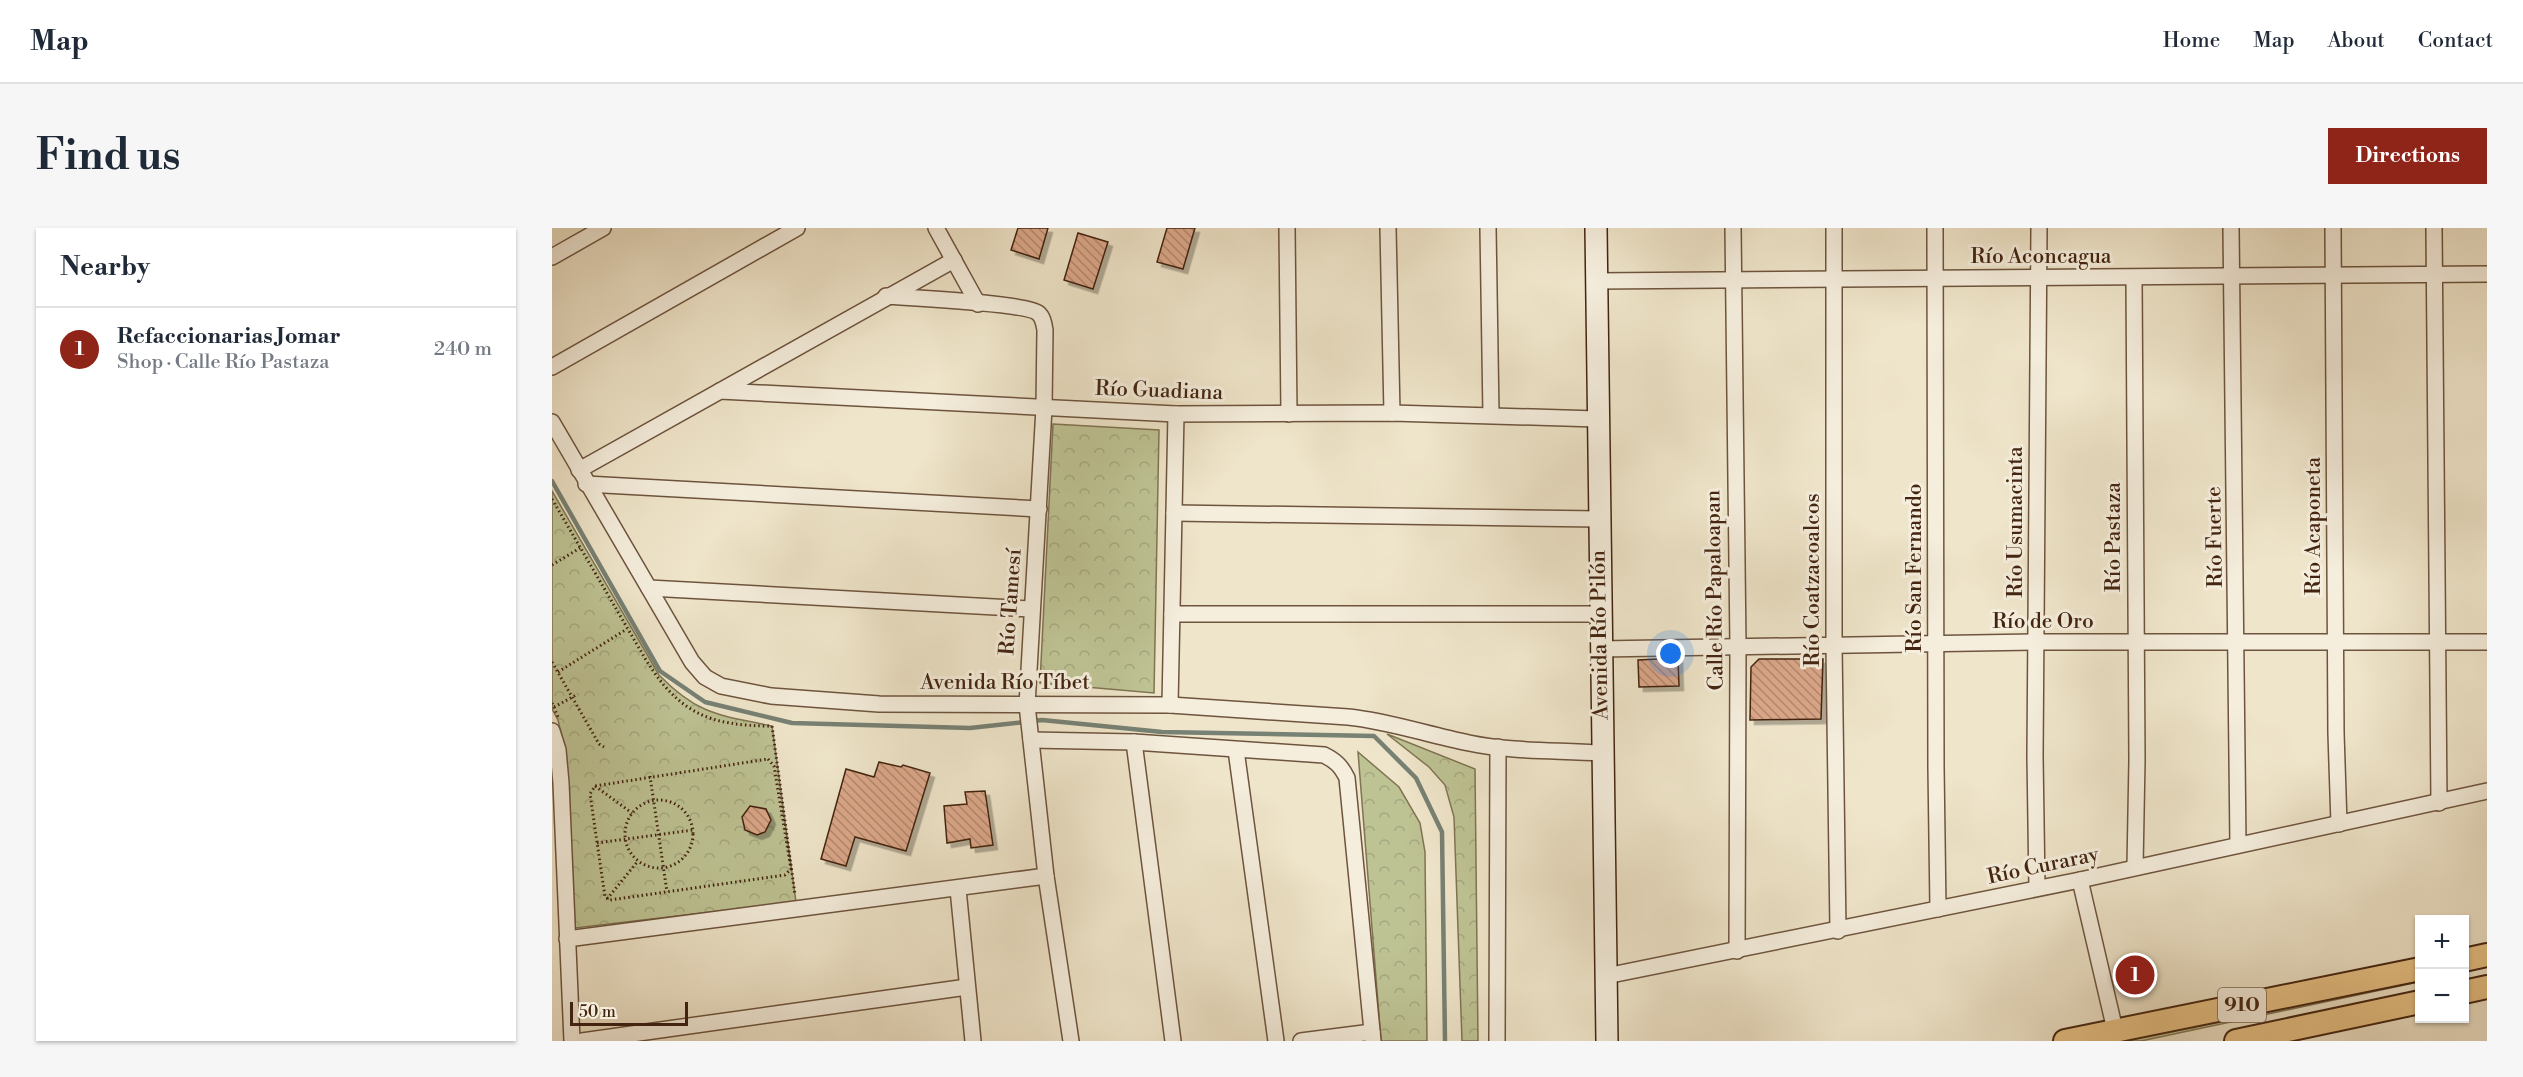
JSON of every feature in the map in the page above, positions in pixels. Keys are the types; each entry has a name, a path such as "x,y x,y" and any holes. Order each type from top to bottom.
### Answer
{"main road":[{"name":"Avenida Río Pilón","path":"1596,228 1599,614 1607,1041"},
{"path":"2469,943 2487,939"},
{"path":"2114,1023 2415,954"},
{"path":"2469,959 2487,955"},
{"name":"910","path":"2065,1041 2114,1023 2415,970"},
{"path":"2469,991 2487,987"},
{"name":"910","path":"2236,1041 2415,1003"}],"street":[{"path":"552,257 603,228"},
{"path":"552,367 797,228"},
{"path":"936,228 978,304"},
{"path":"1287,228 1289,414"},
{"path":"1388,228 1392,413"},
{"path":"1488,228 1491,415"},
{"name":"Calle Río Papaloapan","path":"1733,228 1738,647 1737,951"},
{"name":"Río Coatzacoalcos","path":"1834,228 1834,646 1838,931"},
{"name":"Río San Fernando","path":"1935,228 1935,644 1938,909"},
{"name":"Río Usumacinta","path":"2037,888 2036,642 2040,279 2038,228"},
{"name":"Río Fuerte","path":"2231,228 2238,845"},
{"name":"Río Acaponeta","path":"2333,228 2335,642 2339,824"},
{"path":"2434,228 2439,803"},
{"path":"579,470 886,296 954,260"},
{"name":"Río Aconcagua","path":"1596,281 2487,274"},
{"name":"Río Pastaza","path":"2134,278 2135,867"},
{"path":"886,296 978,304"},
{"name":"Río Tamesí","path":"978,304 1016,306 1037,312 1042,318 1045,330 1044,408 1027,708 1046,876 1071,1041"},
{"name":"Río Guadiana","path":"720,391 1176,414 1392,413 1597,419"},
{"path":"1170,705 1176,414"},
{"name":"Avenida Río Tíbet","path":"552,422 586,484 692,662 705,677 721,686 771,696 879,704 1027,708 1170,705 1373,720 1470,743 1498,747 1601,753"},
{"path":"586,484 1039,509"},
{"path":"1174,513 1599,519"},
{"path":"649,588 1031,609"},
{"path":"1173,614 1599,614"},
{"name":"Río de Oro","path":"1600,649 2036,642 2487,642"},
{"path":"555,725 561,783 572,1041"},
{"path":"1030,736 1324,755 1342,767 1347,778 1372,1036 1301,1041"},
{"path":"1134,742 1173,1041"},
{"path":"1497,1041 1498,747"},
{"path":"1236,750 1276,1041"},
{"name":"Río Curaray","path":"1606,976 1838,931 2080,880 2439,803 2487,790"},
{"path":"567,939 1046,876"},
{"path":"2080,880 2114,1023"},
{"path":"958,889 974,1041"},
{"path":"582,1041 967,987"}],"path":[{"path":"552,499 662,685 683,705 708,718 723,722 772,726 791,869"},
{"path":"552,565 580,548"},
{"path":"558,672 627,629"},
{"path":"552,662 599,744 604,747"},
{"path":"555,725 553,705 578,694"},
{"path":"607,899 603,893 590,794 595,786 768,759 774,765 796,902"},
{"path":"651,776 667,892"},
{"path":"595,786 632,813"},
{"path":"668,801 686,813 693,830 690,850 679,863 667,868 656,869 638,861 629,851 625,839 627,823 632,813 648,802 668,801"},
{"path":"596,843 693,830"},
{"path":"607,899 638,861"},
{"path":"607,899 785,875 791,869"}],"green space":[{"path":"1053,424 1159,430 1154,693 1040,683"},
{"path":"552,491 659,675 698,706 723,716 772,726 796,902 575,928 565,750 558,720 552,709"},
{"path":"1387,734 1475,769 1478,1041 1462,1041 1454,817 1445,785 1429,767"},
{"path":"1358,752 1399,787 1420,823 1425,852 1427,1041 1381,1041"},
{"path":"2415,976 2415,983 2141,1041 2092,1041"}],"building":[{"path":"1018,228 1048,228 1039,259 1011,250"},
{"path":"1167,228 1195,228 1183,269 1157,262"},
{"path":"1078,233 1108,242 1093,289 1064,280"},
{"path":"1678,658 1679,686 1639,687 1638,660"},
{"path":"1759,659 1823,659 1821,719 1750,720 1751,667"},
{"path":"879,762 901,767 903,765 930,773 906,851 855,837 846,866 821,859 846,769 874,777"},
{"path":"985,791 993,845 971,848 970,839 947,843 944,806 967,804 965,792"},
{"path":"750,806 766,809 771,820 765,832 757,835 745,830 742,817"}],"waterway":[{"path":"552,481 660,671 705,702 792,723 970,728 1042,720 1162,732 1374,736 1416,778 1442,832 1445,1041"}],"place":[{"name":"Refaccionarias Jomar","path":"2135,975"}]}
